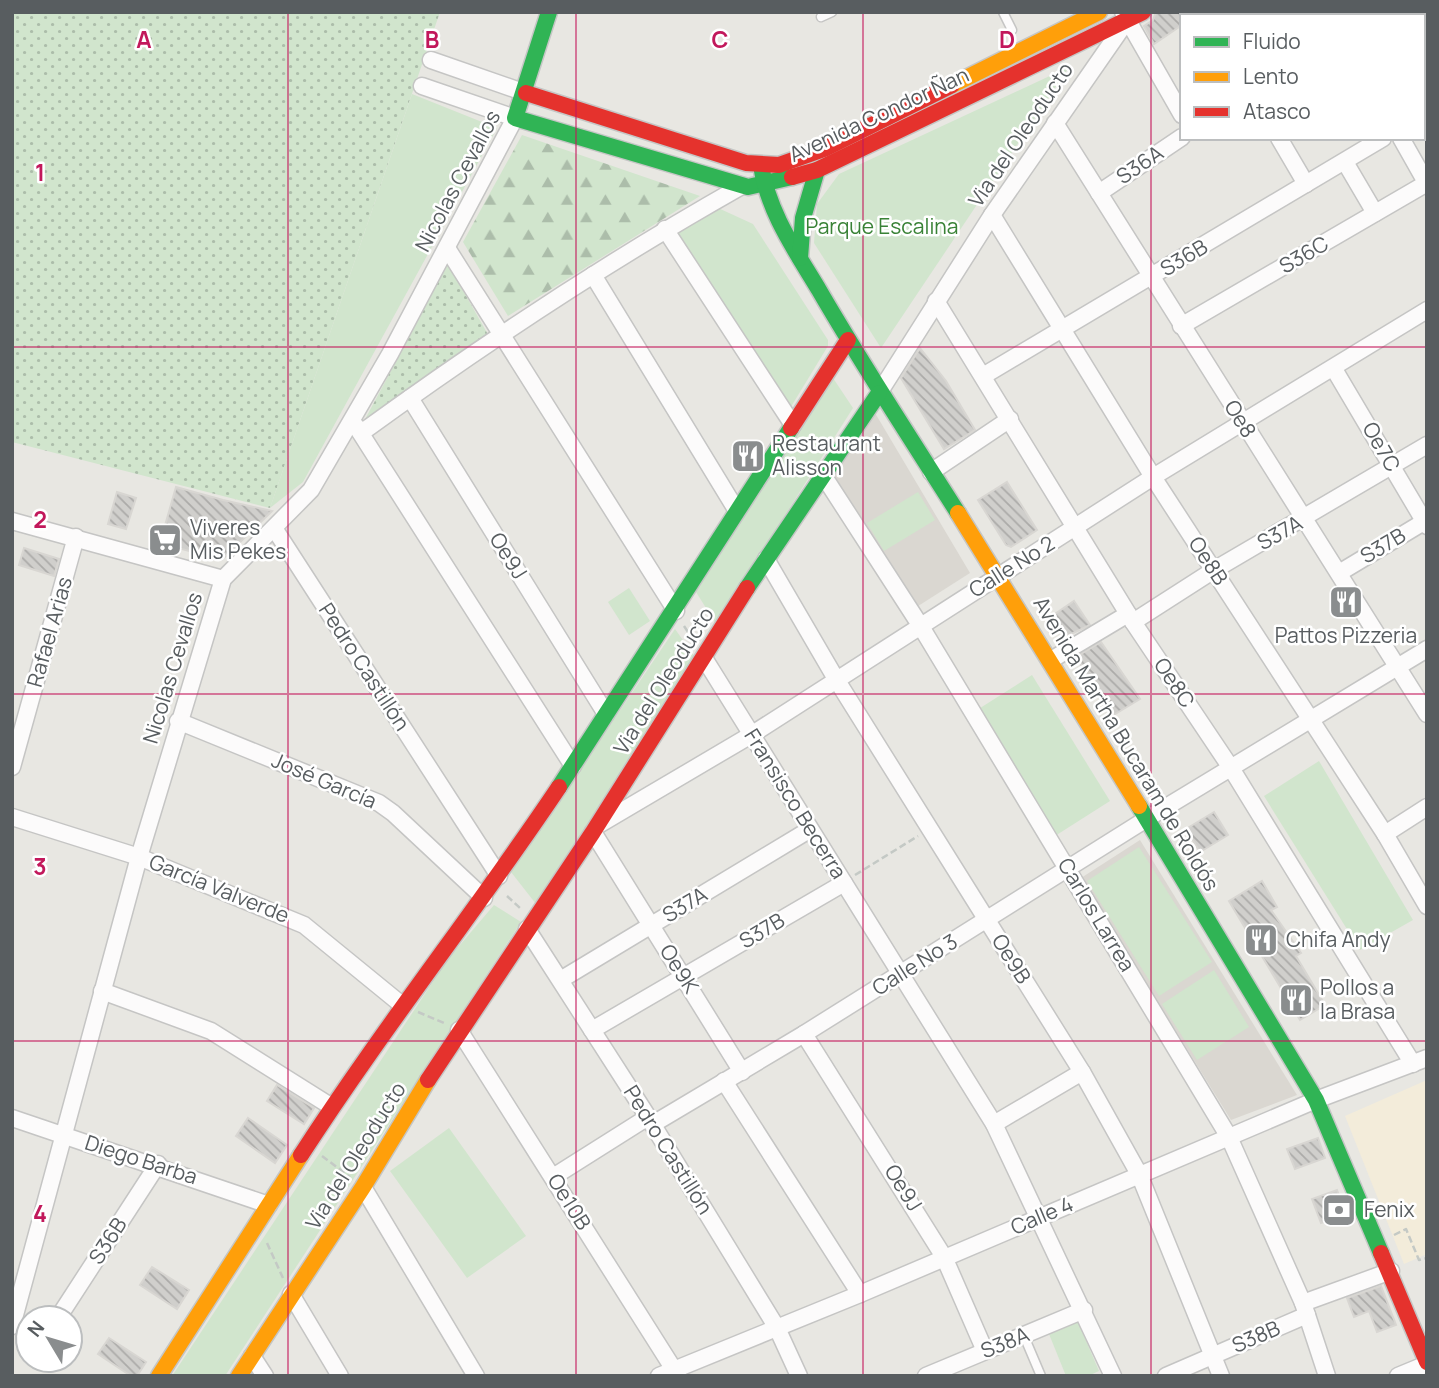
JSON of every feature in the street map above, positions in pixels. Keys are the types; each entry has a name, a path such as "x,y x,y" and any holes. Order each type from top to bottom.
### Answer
{"street":[{"name":"Nicolas Cevallos","path":"18,1304 19,1271 65,1135 139,857 223,579 311,490 447,248 515,118 526,93 549,12"},
{"name":"Avenida Condor Ñan","path":"431,60 746,163 779,165 824,149 1099,12"},
{"name":"Avenida Condor Ñan","path":"422,86 515,118 740,187 764,186 817,170 1125,16 1143,12"},
{"path":"1125,16 1180,112"},
{"name":"Via del Oleoducto","path":"239,1376 363,1187 459,1030 595,829 766,559 879,393 992,215 1125,16"},
{"name":"Oe8","path":"1055,123 1427,714"},
{"name":"S36A","path":"1099,193 1180,138"},
{"path":"1280,140 1306,184"},
{"name":"S36B","path":"983,376 1380,140"},
{"path":"1402,140 1427,184"},
{"path":"1345,162 1375,213"},
{"name":"Avenida Martha Bucaram de Roldós","path":"761,165 764,186 778,220 879,393 1051,660 1316,1100 1391,1271 1427,1363"},
{"path":"800,258 803,218 817,170"},
{"name":"S36C","path":"1181,326 1427,184"},
{"path":"360,433 593,275 665,229 740,187"},
{"name":"Oe8B","path":"992,215 1153,477 1385,834 1427,906"},
{"path":"665,229 793,425"},
{"path":"447,248 676,611"},
{"path":"593,275 737,511"},
{"name":"Oe8C","path":"936,301 1131,618 1420,1061"},
{"name":"Calle No 2","path":"595,829 751,734 1153,477 1244,424 1427,310"},
{"name":"Via del Oleoducto","path":"159,1376 332,1107 402,1005 492,886 573,766 676,611 848,340"},
{"name":"Oe7C","path":"1334,369 1426,522"},
{"name":"Oe9J","path":"410,398 606,714"},
{"path":"351,418 573,766"},
{"path":"931,472 1010,419"},
{"name":"S37A","path":"1051,660 1131,618 1303,520 1427,445"},
{"name":"Carlos Larrea","path":"823,475 920,625 1229,1137 1305,1309 1327,1376"},
{"path":"12,521 223,579"},
{"name":"S37B","path":"1339,573 1426,522"},
{"name":"Pedro Castillón","path":"274,528 492,886"},
{"name":"Rafael Arias","path":"12,767 76,537"},
{"name":"Oe9B","path":"766,559 836,679 1082,1072 1139,1174 1221,1376"},
{"name":"Calle No 3","path":"553,1177 742,1072 1148,818 1427,649"},
{"name":"Fransisco Becerra","path":"704,657 899,975 994,1124 1113,1376"},
{"name":"José García","path":"178,721 379,803 492,886"},
{"path":"1385,834 1427,807"},
{"name":"García Valverde","path":"12,817 139,857 304,925 402,1005"},
{"name":"Oe9K","path":"595,829 742,1072"},
{"name":"S37A","path":"562,979 809,830"},
{"name":"S37B","path":"592,1030 844,883"},
{"name":"Pedro Castillón","path":"530,925 777,1328 799,1376"},
{"path":"102,991 211,1031 332,1107"},
{"name":"Oe10B","path":"459,1030 676,1372"},
{"name":"Oe9J","path":"804,1034 944,1257 985,1351"},
{"name":"Calle 4","path":"659,1376 676,1372 1316,1100 1420,1061"},
{"path":"994,1124 1082,1072"},
{"path":"724,1082 860,1294"},
{"name":"Diego Barba","path":"12,1118 158,1164 269,1205"},
{"name":"S36B","path":"67,1304 158,1164"},
{"path":"363,1187 476,1376"},
{"name":"S38B","path":"1166,1376 1391,1271"},
{"path":"291,1294 340,1376"},
{"name":"S38A","path":"926,1376 1084,1310"},
{"path":"252,1356 265,1376"},
{"path":"1398,1376 1427,1363"}],"lane":[{"path":"821,17 832,12"},
{"path":"1003,12 1012,30"},
{"path":"1024,1336 1041,1376"}],"path":[{"path":"676,611 704,657"},
{"path":"844,883 929,829"},
{"path":"492,886 530,925"},
{"path":"402,1005 459,1030"},
{"path":"307,1146 363,1187"},
{"path":"258,1224 291,1294"},
{"path":"1378,1242 1406,1229 1419,1261 1427,1258"}],"shaded area":[{"path":"875,413 970,573 915,608 834,475"},
{"path":"1140,840 1297,1095 1231,1120 1081,878"},
{"path":"1427,1080 1427,1254 1404,1264 1345,1116"}],"green space":[{"path":"12,12 440,12 270,508 12,442"},
{"name":"Parque Escalina","path":"1069,67 881,348 814,243 817,204 839,174"},
{"path":"412,94 497,128 303,482 270,508"},
{"path":"522,135 700,196 508,316 463,242"},
{"path":"716,207 753,224 828,340 828,346 789,410 675,232"},
{"path":"448,264 490,338 362,425"},
{"path":"833,378 853,408 716,624 696,592"},
{"path":"918,492 935,520 884,551 867,523"},
{"path":"629,588 650,621 629,635 608,602"},
{"path":"675,629 695,657 536,904 511,872"},
{"path":"1032,675 1110,801 1055,836 977,710"},
{"path":"1319,761 1413,920 1360,950 1264,796"},
{"path":"1139,847 1212,962 1159,996 1087,881"},
{"path":"494,905 521,922 225,1376 172,1376 448,959"},
{"path":"1214,970 1249,1027 1197,1060 1162,1004"},
{"path":"449,1128 526,1236 467,1278 390,1171"},
{"path":"1078,1322 1099,1371 1088,1376 1066,1376 1049,1334"}],"building":[{"path":"1156,12 1182,12 1180,26 1154,44 1144,26 1153,20"},
{"path":"920,348 946,381 975,430 944,449 901,378"},
{"path":"1007,482 1037,530 1011,547 1006,545 978,500"},
{"path":"176,487 272,511 222,560 160,543"},
{"path":"117,492 136,498 126,529 108,524"},
{"path":"24,548 59,559 54,576 19,565"},
{"path":"1074,601 1090,625 1065,637 1052,616"},
{"path":"1101,642 1140,699 1112,716 1076,657"},
{"path":"1214,812 1228,835 1200,852 1186,829"},
{"path":"1262,881 1277,907 1271,910 1301,953 1296,956 1325,1005 1300,1020 1229,901"},
{"path":"277,1085 314,1108 304,1124 267,1101"},
{"path":"248,1118 287,1145 275,1163 236,1136"},
{"path":"1318,1138 1325,1158 1295,1169 1287,1149"},
{"path":"1337,1190 1346,1214 1321,1223 1312,1199"},
{"path":"152,1267 189,1290 177,1309 140,1285"},
{"path":"1381,1286 1396,1325 1377,1332 1369,1311 1354,1317 1347,1298"},
{"path":"109,1338 146,1362 137,1376 131,1376 98,1354"}],"traffic: fast":[{"path":"549,12 515,118 748,187 792,177"},
{"path":"761,165 776,215 792,245 958,513"},
{"path":"800,258 803,218 817,170"},
{"path":"747,588 879,393"},
{"path":"559,787 791,428"},
{"path":"1139,806 1316,1100 1381,1253"}],"traffic: slow":[{"path":"952,85 1099,12"},
{"path":"958,513 1139,806"},
{"path":"239,1376 363,1187 428,1080"},
{"path":"159,1376 301,1155"}],"traffic: jam":[{"path":"792,177 817,170 1143,12"},
{"path":"526,93 746,163 779,165 824,149 952,85"},
{"path":"791,428 848,340"},
{"path":"428,1080 593,832 747,588"},
{"path":"301,1155 364,1061 559,787"},
{"path":"1381,1253 1427,1362"}],"place":[{"name":"Restaurant Alisson","path":"748,456"},
{"name":"Viveres Mis Pekes","path":"165,540"},
{"name":"Pattos Pizzeria","path":"1346,602"},
{"name":"Chifa Andy","path":"1261,940"},
{"name":"Pollos a la Brasa","path":"1296,1000"},
{"name":"Fenix","path":"1339,1210"}]}
